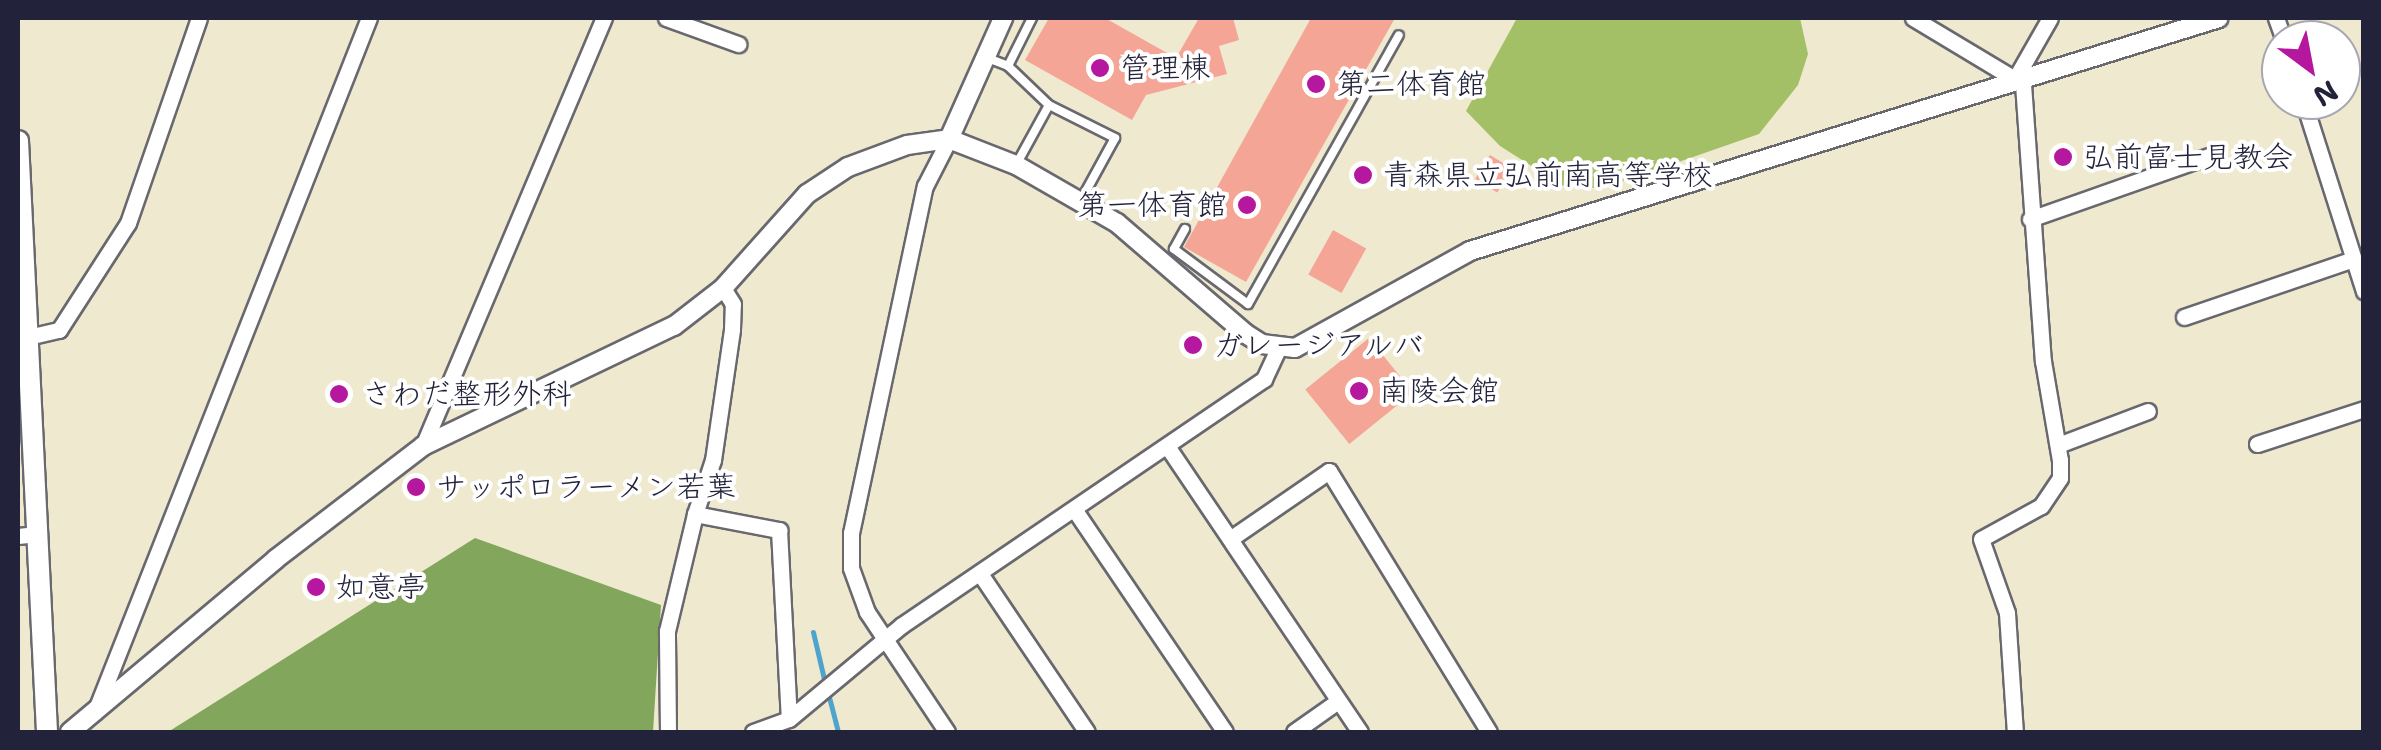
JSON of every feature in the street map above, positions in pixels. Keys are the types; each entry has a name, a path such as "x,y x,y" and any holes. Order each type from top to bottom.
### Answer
{"main road":[{"path":"18,141 21,268 28,338 24,380 28,535 47,732"}],"street":[{"path":"28,338 59,330 128,223 199,18"},
{"path":"94,712 369,18"},
{"path":"424,446 604,18"},
{"path":"666,18 738,44"},
{"path":"947,732 884,640 852,568 856,497 924,186 1003,18"},
{"path":"1914,18 2023,84 2030,218 2058,445 2054,492 1981,539 2007,613 2015,732"},
{"path":"2015,79 2050,18"},
{"path":"70,732 424,446 674,326 724,288 807,194 848,167 907,146 949,139 1016,164 1081,200 1246,334 1280,347 1313,342 1470,251 2219,18"},
{"path":"2309,120 2364,290"},
{"path":"2030,218 2210,156"},
{"path":"2184,318 2353,260"},
{"path":"668,732 666,631 713,460 732,329 733,304 724,288"},
{"path":"753,732 789,719 884,640 1264,379 1280,347"},
{"path":"2257,444 2364,409"},
{"path":"2058,445 2148,411"},
{"path":"1166,446 1360,732"},
{"path":"1230,539 1329,471 1489,732"},
{"path":"1074,509 1225,732"},
{"path":"696,514 779,530 789,719"},
{"path":"980,575 1087,732"},
{"path":"1294,732 1338,701"}],"lane":[{"path":"1008,66 1032,18"},
{"path":"1185,230 1174,249 1248,304 1399,36"},
{"path":"986,57 1008,66 1049,105 1115,138 1081,200"},
{"path":"1016,164 1049,105"},
{"path":"1196,292 1210,276"}],"green space":[{"path":"1517,18 1800,18 1808,54 1798,85 1759,134 1604,188 1565,187 1500,146 1466,111"},
{"path":"475,538 661,605 653,732 168,732"}],"building":[{"name":"管理棟","path":"1049,18 1105,18 1176,58 1199,18 1233,18 1239,40 1219,46 1227,74 1146,95 1132,120 1025,60"},
{"path":"1311,18 1395,18 1246,282 1184,247"},
{"path":"1490,155 1512,169 1497,193 1475,179"},
{"path":"1333,230 1366,248 1342,293 1308,275"},
{"name":"南陵会館","path":"1369,338 1413,392 1349,444 1305,390"}],"waterway":[{"path":"813,632 825,683"},
{"path":"828,693 838,732"}],"place":[{"name":"管理棟","path":"1100,68"},
{"name":"第二体育館","path":"1316,84"},
{"name":"弘前富士見教会","path":"2063,157"},
{"name":"青森県立弘前南高等学校","path":"1363,175"},
{"name":"第一体育館","path":"1247,205"},
{"name":"ガレージアルバ","path":"1193,345"},
{"name":"南陵会館","path":"1359,391"},
{"name":"さわだ整形外科","path":"339,394"},
{"name":"サッポロラーメン若葉","path":"416,487"},
{"name":"如意亭","path":"316,587"}]}
